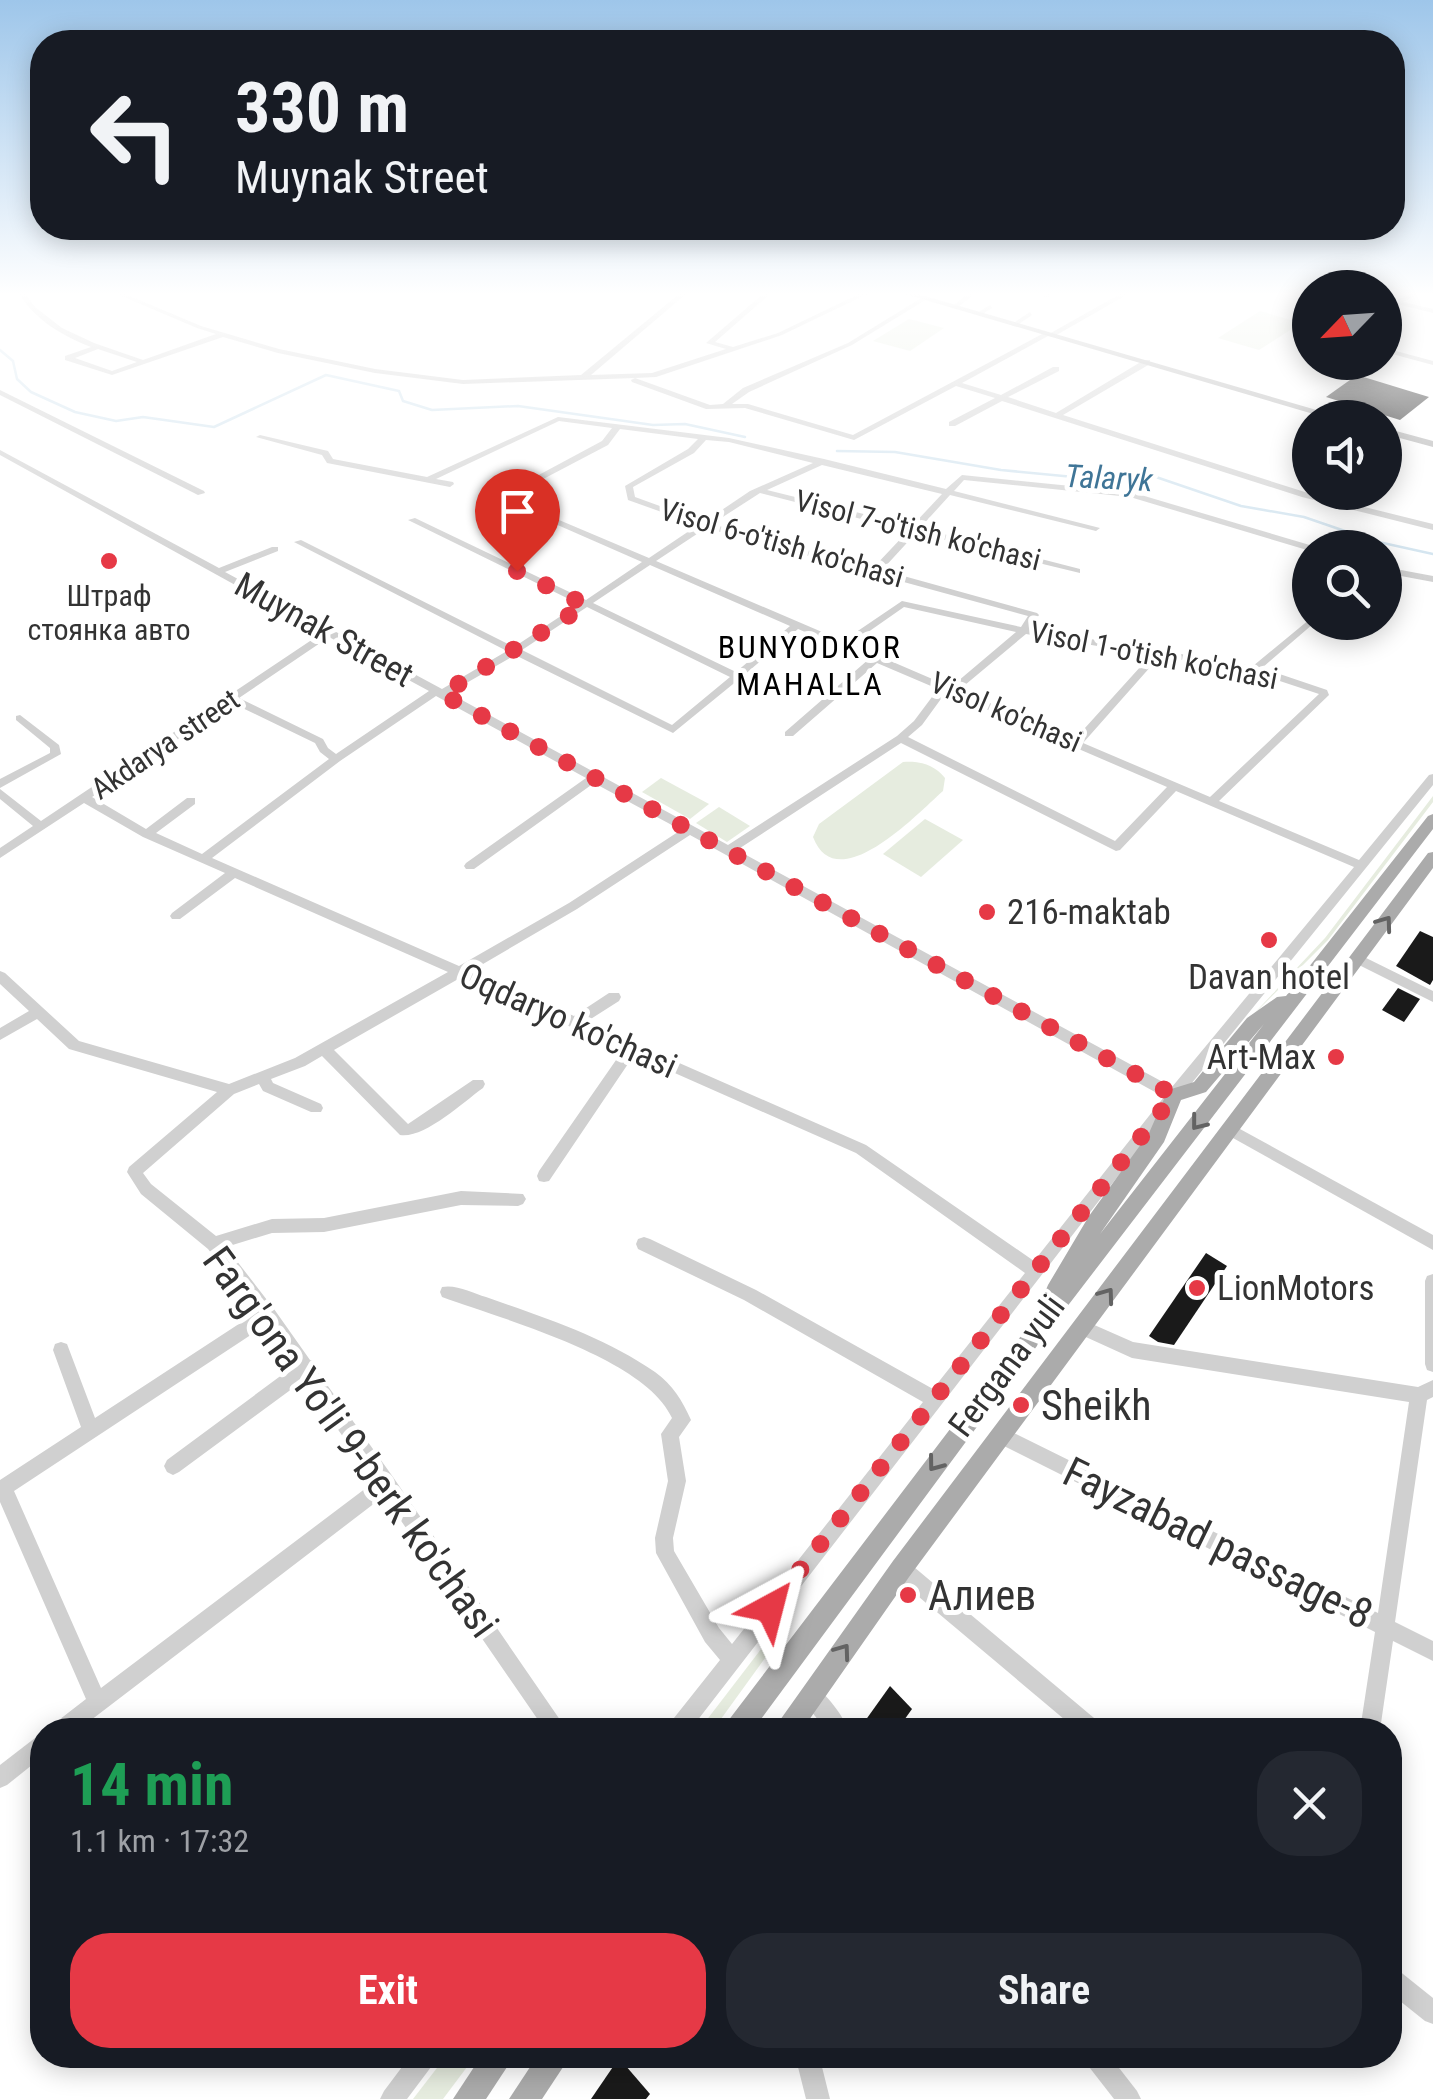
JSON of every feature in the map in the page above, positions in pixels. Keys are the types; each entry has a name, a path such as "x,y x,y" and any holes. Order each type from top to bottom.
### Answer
{"main road":[{"path":"1250,392 1292,404"},
{"path":"1402,436 1433,444"},
{"name":"Fergana yuli","path":"746,1718 1020,1352 1433,819"},
{"name":"Fergana yuli","path":"794,1718 1433,857"},
{"path":"1020,1352 1096,1222 1157,1136 1174,1095 1200,1087 1253,1024 1300,990"},
{"path":"468,2099 491,2068"},
{"path":"524,2099 547,2068"}],"street":[{"path":"0,392 202,493"},
{"path":"667,392 709,407 746,406 854,438 939,392"},
{"path":"726,405 743,392"},
{"path":"981,392 1305,496 1433,527"},
{"path":"952,424 1014,392"},
{"path":"1056,416 1097,392"},
{"path":"430,478 550,420 704,437 824,461 1096,528"},
{"name":"Visol ko'chasi","path":"618,426 605,443 500,498 1362,866"},
{"path":"260,437 325,453 330,461 450,484"},
{"name":"Visol 6-o'tish ko'chasi","path":"704,437 691,451 628,488 630,498 705,525 1034,616"},
{"name":"Muynak Street","path":"0,452 1174,1095"},
{"path":"203,859 336,759 439,693 516,650 760,490 824,461"},
{"path":"876,571 962,478 1132,495 1292,543"},
{"name":"Visol 7-o'tish ko'chasi","path":"760,490 1077,571"},
{"path":"412,520 740,676"},
{"path":"298,542 673,730 796,626"},
{"path":"216,572 275,549"},
{"path":"1402,573 1433,579"},
{"name":"Visol 1-o'tish ko'chasi","path":"843,645 900,604 1024,631 1255,669 1324,695 1212,801"},
{"path":"727,851 900,738 918,724 949,688 1024,631 1034,616"},
{"name":"Akdarya street","path":"0,854 328,633"},
{"path":"1255,669 1292,637"},
{"path":"1077,742 1159,652"},
{"path":"790,734 877,658"},
{"path":"231,698 319,741 336,759"},
{"path":"0,784 52,758 58,750 20,718"},
{"path":"900,738 1116,847 1175,785"},
{"path":"470,866 593,778"},
{"path":"686,1718 1174,1095 1433,778"},
{"path":"0,793 42,826"},
{"name":"Oqdaryo ko'chasi","path":"86,798 147,834 860,1149 1035,1271"},
{"path":"147,834 190,801"},
{"path":"0,976 74,1045 229,1090 324,1049 573,906 690,830"},
{"path":"176,916 235,872"},
{"path":"1358,959 1433,997"},
{"path":"574,1023 614,997"},
{"path":"0,1036 38,1012"},
{"path":"324,1049 405,1131 414,1129 478,1084"},
{"path":"544,1176 630,1050"},
{"path":"262,1078 268,1087 316,1108"},
{"name":"Farg'ona Yo'li 9-berk ko'chasi","path":"229,1090 134,1172 146,1188 214,1244 268,1314 549,1718"},
{"path":"1229,1129 1433,1243"},
{"path":"214,1244 272,1226 324,1224 461,1198 518,1199"},
{"path":"644,1244 750,1295 934,1399"},
{"path":"1433,1280 1433,1364"},
{"path":"448,1292 593,1344 644,1372 680,1411 682,1420 670,1434 677,1481 664,1538 665,1553 712,1636 731,1658"},
{"path":"98,1703 1,1489 268,1314"},
{"path":"1082,1328 1132,1350 1426,1391 1372,1718"},
{"path":"61,1350 92,1430"},
{"path":"172,1466 307,1367"},
{"name":"Fayzabad passage-8","path":"1002,1436 1433,1651"},
{"path":"78,1718 387,1484"},
{"path":"901,1570 1079,1718"},
{"path":"811,1694 830,1718"},
{"path":"0,1778 30,1754"},
{"path":"1402,1988 1433,2013"},
{"path":"392,2099 416,2068"},
{"path":"810,2068 818,2099"},
{"path":"1104,2068 1129,2099"}],"shaded area":[{"path":"903,762 936,769 945,778 943,791 878,846 840,859 824,854 813,837 819,824"},
{"path":"661,778 709,804 690,819 642,792"},
{"path":"1433,796 1433,802 1328,940 1247,1021 1325,938"},
{"path":"719,807 750,826 727,842 696,823"},
{"path":"925,819 963,840 921,877 883,854"},
{"path":"778,1627 784,1632 722,1718 708,1718"},
{"path":"437,2068 466,2068 443,2099 413,2099"}],"building":[{"path":"1333,392 1412,392 1429,397 1402,418 1402,400 1326,397"},
{"path":"1420,931 1433,937 1430,985 1396,966"},
{"path":"1398,988 1420,999 1404,1022 1382,1010"},
{"name":"LionMotors","path":"1206,1253 1227,1266 1174,1345 1158,1342 1149,1336"},
{"path":"890,1686 912,1709 906,1718 867,1718"},
{"path":"612,2068 628,2068 650,2094 646,2099 591,2099"}],"waterway":[{"name":"Talaryk","path":"31,392 75,412 116,421 143,417 214,427 289,392"},
{"name":"Talaryk","path":"399,392 403,401 432,410 518,406 653,425 685,424 745,437"},
{"name":"Talaryk","path":"837,451 895,452 1001,470 1095,479 1156,477 1241,506 1304,517 1374,541 1433,554"}],"place":[{"name":"Штраф стоянка авто","path":"109,561"},
{"name":"216-maktab","path":"987,912"},
{"name":"Davan hotel","path":"1269,940"},
{"name":"Art-Max","path":"1336,1057"},
{"name":"LionMotors","path":"1197,1288"},
{"name":"Sheikh","path":"1021,1405"},
{"name":"Алиев","path":"908,1595"}],"district":[{"name":"BUNYODKOR MAHALLA","path":"810,666"}],"route":[{"path":"517,571 586,605 442,694 1174,1095 770,1608"}]}
